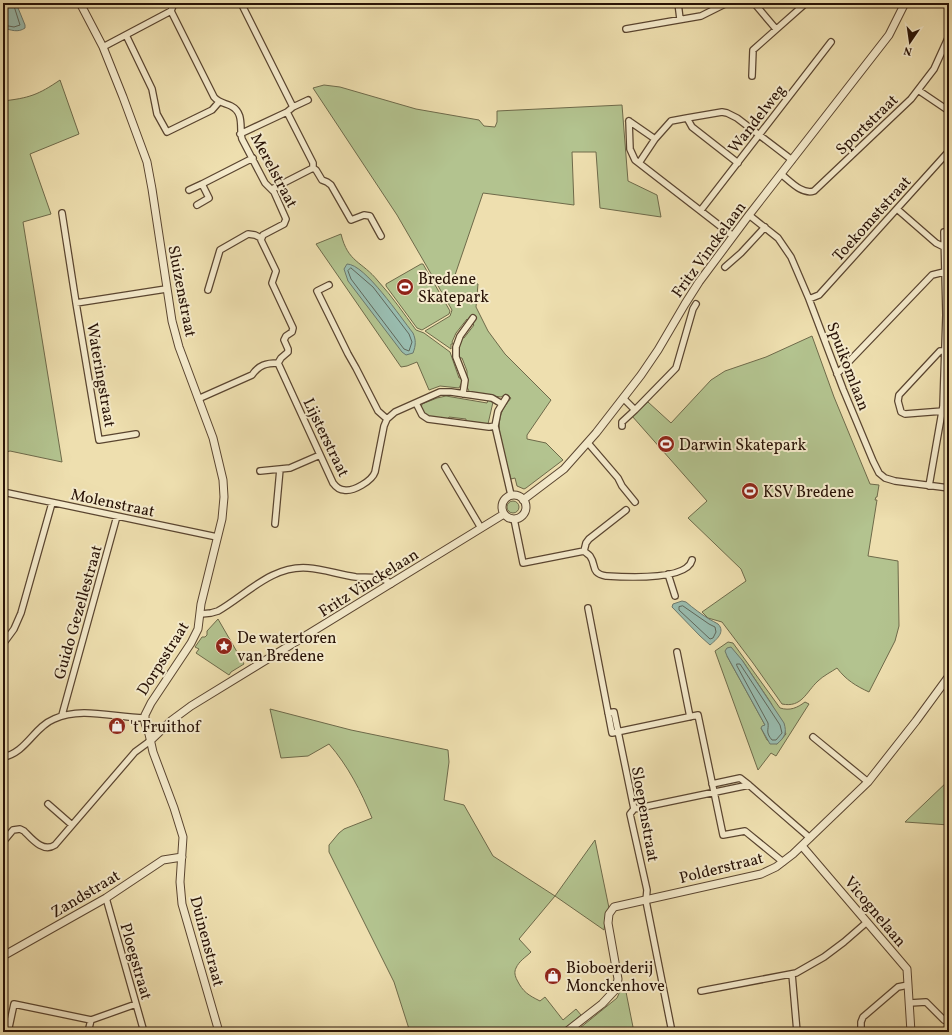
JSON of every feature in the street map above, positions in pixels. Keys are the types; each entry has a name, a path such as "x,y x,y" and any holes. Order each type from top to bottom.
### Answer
{"street":[{"name":"Sluizenstraat","path":"80,3 102,47 123,97 147,162 166,288 175,333 213,438 223,480 223,514 200,614"},
{"path":"102,47 171,11 174,3"},
{"path":"241,3 293,107"},
{"path":"678,3 680,19"},
{"path":"626,29 701,16 727,3"},
{"path":"754,3 776,29"},
{"path":"752,76 753,50 806,3"},
{"name":"Fritz Vinckelaan","path":"523,500 564,469 588,443 623,398 658,350 685,304 733,236 889,35 904,3"},
{"name":"Merelstraat","path":"171,11 212,93 219,102 232,106 235,109 242,123 240,134 265,183 272,189 286,217 284,224 263,235 261,238"},
{"path":"126,35 152,89 157,114 166,132 212,110 219,102"},
{"name":"Sportstraat","path":"781,174 804,191 814,191 886,123 918,90 937,64 949,36"},
{"name":"Wandelweg","path":"701,210 831,42"},
{"path":"918,90 949,110"},
{"path":"240,134 287,112 293,107 308,100"},
{"path":"287,112 313,163 313,168 322,180 331,185 351,220 364,215 370,216 380,236"},
{"path":"639,163 655,139 671,121 722,112 737,118 792,160"},
{"path":"687,118 692,127 738,163"},
{"path":"655,139 629,121 630,149 634,158 733,236"},
{"name":"Toekomststraat","path":"809,299 819,295 949,151"},
{"path":"189,190 253,158"},
{"path":"272,189 313,168"},
{"path":"197,205 209,198 202,184"},
{"path":"897,209 936,243 944,247"},
{"name":"Wateringstraat","path":"62,213 99,440 136,434"},
{"name":"Spuikomlaan","path":"749,215 778,238 788,252 809,299 872,461 879,473 890,479 949,488"},
{"path":"725,267 741,253 765,227"},
{"path":"929,486 943,411 946,308 944,232"},
{"path":"198,399 252,375 257,368 268,363 278,363 288,352 284,340 286,336 292,332 293,328 272,283 276,271 261,238 255,235 248,234 223,247 219,253 208,290"},
{"path":"213,251 219,253"},
{"path":"837,374 932,275 939,272 944,272"},
{"path":"330,285 317,291 378,411 387,419 395,412 442,392 492,398 502,404"},
{"name":"Wateringstraat","path":"76,303 166,288"},
{"path":"622,426 622,422 676,368 695,306 685,304"},
{"path":"463,394 465,378 456,357 456,347 460,336 473,318"},
{"path":"943,411 905,414 901,412 898,401 899,395 940,351 945,351"},
{"name":"Lijsterstraat","path":"278,363 320,455 338,489 349,490 367,482 372,478 375,473 383,428 387,419"},
{"path":"506,398 497,416 495,426 511,495"},
{"path":"623,398 635,410"},
{"path":"416,403 422,415 428,419 489,427 495,426"},
{"path":"588,443 618,478 622,486 635,502"},
{"path":"260,471 290,468 320,455"},
{"path":"445,467 481,528"},
{"path":"275,524 280,470"},
{"name":"Molenstraat","path":"3,492 217,537"},
{"path":"511,495 518,496 523,500 525,506 524,512 520,516 514,519 508,518 504,514 502,502 506,498 511,495"},
{"path":"3,644 14,629 21,613 52,502"},
{"path":"584,551 589,539 626,510"},
{"name":"Fritz Vinckelaan","path":"150,741 172,720 191,706 504,514"},
{"name":"Guido Gezellestraat","path":"62,715 117,516"},
{"path":"514,519 523,563 584,551"},
{"path":"584,551 590,556 595,571 599,575 662,575 686,569 690,566 692,560"},
{"name":"Dorpsstraat","path":"3,757 17,752 48,721 62,715 75,713 145,718 145,713 151,703 195,635 200,623 200,614 218,611 273,575 289,570 310,568 356,577 382,578 391,584"},
{"path":"668,574 675,596"},
{"name":"Sloepenstraat","path":"588,608 612,733 618,732 634,809 630,814 647,890 646,901 672,1032"},
{"path":"677,652 690,717"},
{"name":"Polderstraat","path":"566,1032 598,1008 616,989 618,979 608,923 609,914 614,907 761,874 783,862 802,846 868,782 949,676"},
{"path":"618,732 698,715 723,835 745,830 783,862"},
{"name":"Duinenstraat","path":"145,718 153,752 164,778 182,831 183,841 180,887 183,910 219,1032"},
{"path":"813,737 868,782"},
{"path":"3,842 13,830 20,829 44,848 52,848 55,846 135,752 150,741"},
{"path":"712,784 740,778 810,838"},
{"path":"634,809 749,785"},
{"path":"48,804 72,825"},
{"name":"Vicognelaan","path":"802,846 907,969 911,1032"},
{"name":"Zandstraat","path":"3,956 106,898 163,860 182,857"},
{"name":"Ploegstraat","path":"106,898 144,1032"},
{"path":"702,991 796,973 844,942 867,922"},
{"path":"792,974 797,1032"},
{"path":"862,1032 861,1022 863,1017 898,987 908,986"},
{"path":"910,1003 926,1002 944,1020 949,1015"},
{"path":"8,1032 14,1004 92,1020 136,1004"},
{"path":"88,1032 92,1020"}],"green space":[{"path":"60,80 79,134 30,154 51,214 23,222 62,462 10,451 3,453 3,101 20,99 33,95"},
{"path":"324,85 340,87 416,109 479,120 484,126 495,127 497,122 497,111 622,105 628,181 657,195 661,217 600,208 596,152 572,152 574,205 483,193 454,278 478,284 476,307 488,331 505,354 551,400 527,435 527,439 546,443 563,460 524,489 517,486 515,478 511,479 500,437 499,429 501,414 511,398 506,394 501,397 470,393 467,387 467,371 462,358 460,358 459,345 462,337 464,338 474,325 472,323 476,319 472,315 468,320 467,319 456,333 452,342 453,344 451,344 451,349 425,331 450,316 452,310 397,215 313,88"},
{"path":"341,234 347,251 356,261 372,274 416,330 424,333 450,352 459,378 461,378 462,382 459,388 440,386 429,390 417,362 401,367 316,244"},
{"path":"423,264 450,311 449,314 422,330 417,328 386,286 386,284"},
{"path":"812,336 834,397 870,484 879,485 875,500 877,500 868,556 898,561 899,626 895,641 869,692 844,676 837,668 820,679 803,698 794,704 789,705 782,704 722,622 708,618 702,612 746,581 741,569 688,518 707,501 632,416 648,402 671,423 711,380 725,371 766,357"},
{"path":"446,396 487,403 488,400 493,402 488,424 466,421 466,419 431,417 424,414 421,408 422,404"},
{"path":"511,501 515,501 519,507 515,513 511,513 507,509 507,505"},
{"path":"218,619 244,664 231,672 229,675 196,653 199,649 195,647 202,637 207,635 207,631"},
{"path":"728,642 733,643 780,708 793,708 805,702 809,704 776,756 771,753 758,770 715,651","holes":["727,656 742,660 771,703 786,734 777,744 767,740 761,728 765,725"]},
{"path":"270,709 351,730 448,750 449,762 444,800 464,805 493,856 555,896 519,939 531,952 521,961 515,971 521,988 526,993 540,1001 545,997 563,1020 576,1009 581,1015 561,1032 410,1032 394,982 329,852 329,845 344,829 372,818 368,808 348,770 329,744 308,756 281,758"},
{"path":"949,780 949,825 905,822"},
{"path":"595,840 609,908 606,912 604,930 555,896"},
{"path":"624,982 634,1032 575,1032 617,998"}],"water":[{"path":"3,3 16,3 25,28 17,31 3,28"},
{"path":"347,264 355,266 373,282 413,333 415,338 415,347 413,353 406,355 402,352 348,281 344,269"},
{"path":"682,601 686,602 710,620 718,624 720,627 721,633 710,645 672,607 673,604"},
{"path":"731,647 742,660 784,723 785,735 777,744 770,744 761,728 765,725 725,651 727,648"}],"place":[{"name":"Bredene Skatepark","path":"405,287"},
{"name":"Darwin Skatepark","path":"666,444"},
{"name":"KSV Bredene","path":"750,491"},
{"name":"De watertoren van Bredene","path":"224,646"},
{"name":"'t Fruithof","path":"117,726"},
{"name":"Bioboerderij Monckenhove","path":"553,976"}]}
